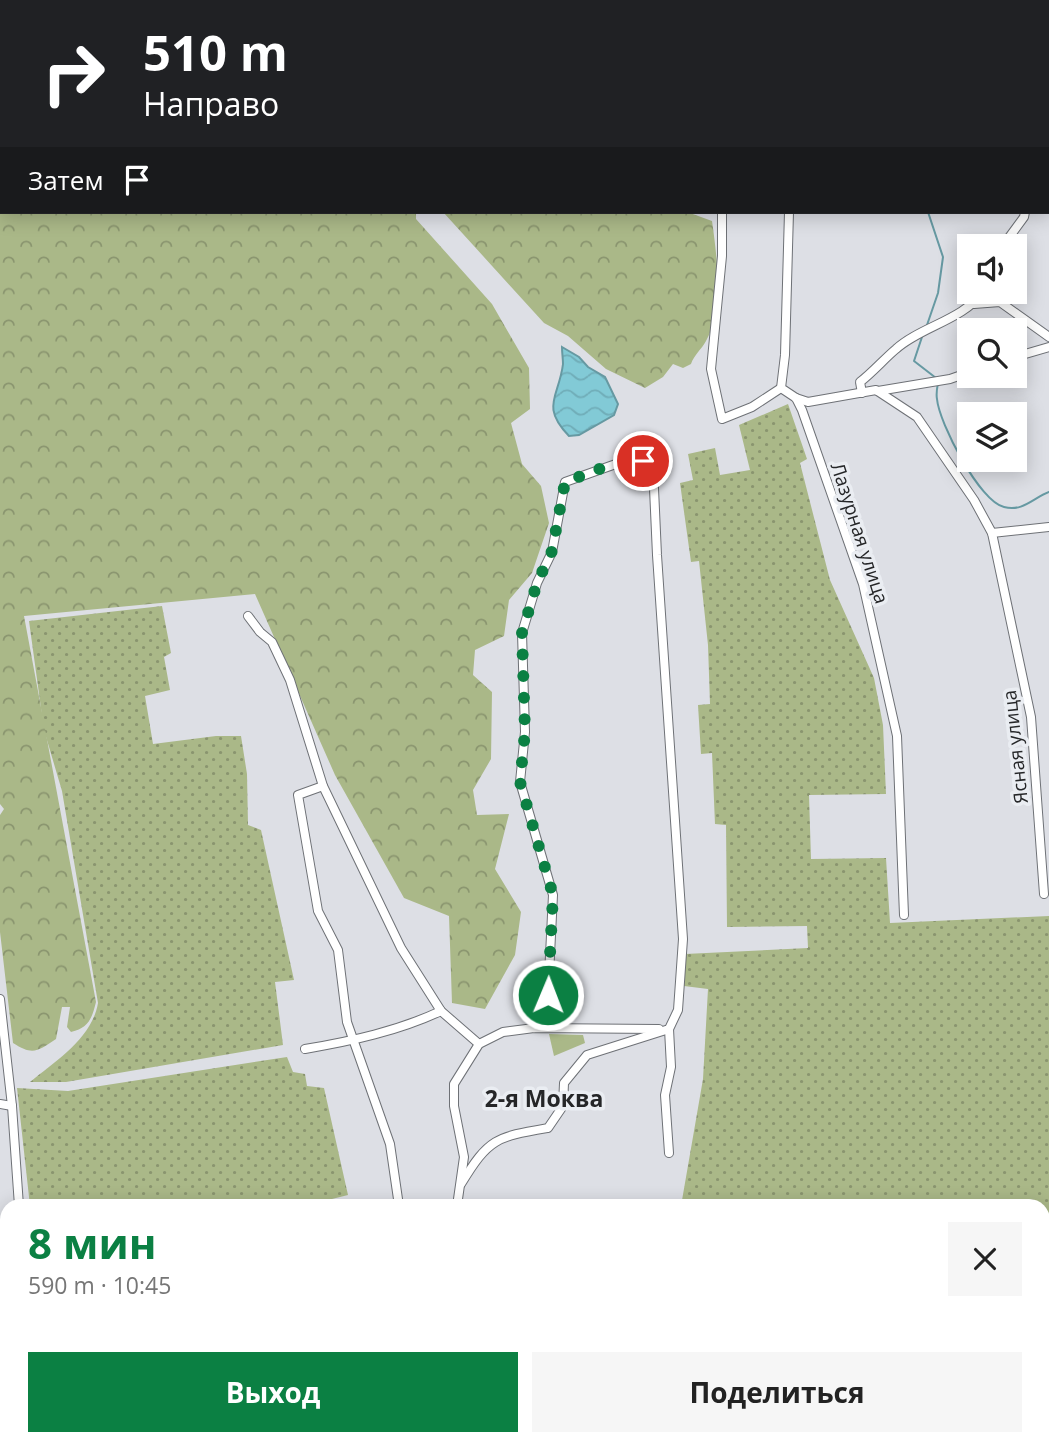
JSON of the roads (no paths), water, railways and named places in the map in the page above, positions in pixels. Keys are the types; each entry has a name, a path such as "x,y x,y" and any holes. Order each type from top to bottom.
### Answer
{"street":[{"path":"722,214 722,256 711,369 722,419 752,407 781,388"},
{"path":"781,388 789,214"},
{"path":"1012,234 1025,214"},
{"path":"862,393 860,382 896,349 974,304"},
{"path":"1003,304 1049,337"},
{"path":"1027,353 1049,347"},
{"path":"781,388 808,402 957,377"},
{"name":"Ясная улица","path":"878,391 917,417 974,500 992,533 1031,717 1044,894"},
{"name":"Лазурная улица","path":"796,398 863,584 897,736 904,915"},
{"path":"534,1028 547,1015 553,895 520,782 525,732 522,633 537,583 552,551 565,482 629,458 653,466 683,939 678,1010 669,1029 671,1067 665,1094 668,1153"},
{"path":"992,533 1049,527"},
{"path":"248,616 272,642 290,680 323,786 401,948 441,1011 478,1044"},
{"path":"323,786 298,794 318,911 338,950 347,1022 390,1144 398,1199"},
{"path":"0,999 19,1199"},
{"path":"305,1049 354,1041 422,1020 441,1011"},
{"path":"458,1199 464,1157 454,1106 454,1084 478,1044 503,1032 534,1028 669,1029"},
{"path":"461,1184 477,1157 498,1139 548,1128 562,1106 564,1083 587,1055 669,1029"},
{"path":"0,1104 12,1106"}],"water":[{"path":"562,347 605,377 618,404 614,415 579,435 569,436 560,426 553,409 563,364"}],"waterway":[{"path":"927,325 938,293 943,257 929,214"},
{"path":"922,337 914,361 936,378"},
{"path":"938,383 939,410 945,425 962,460 994,502 1004,507 1017,508 1049,492"}],"district":[{"name":"2-я Моква","path":"544,1098"}]}
